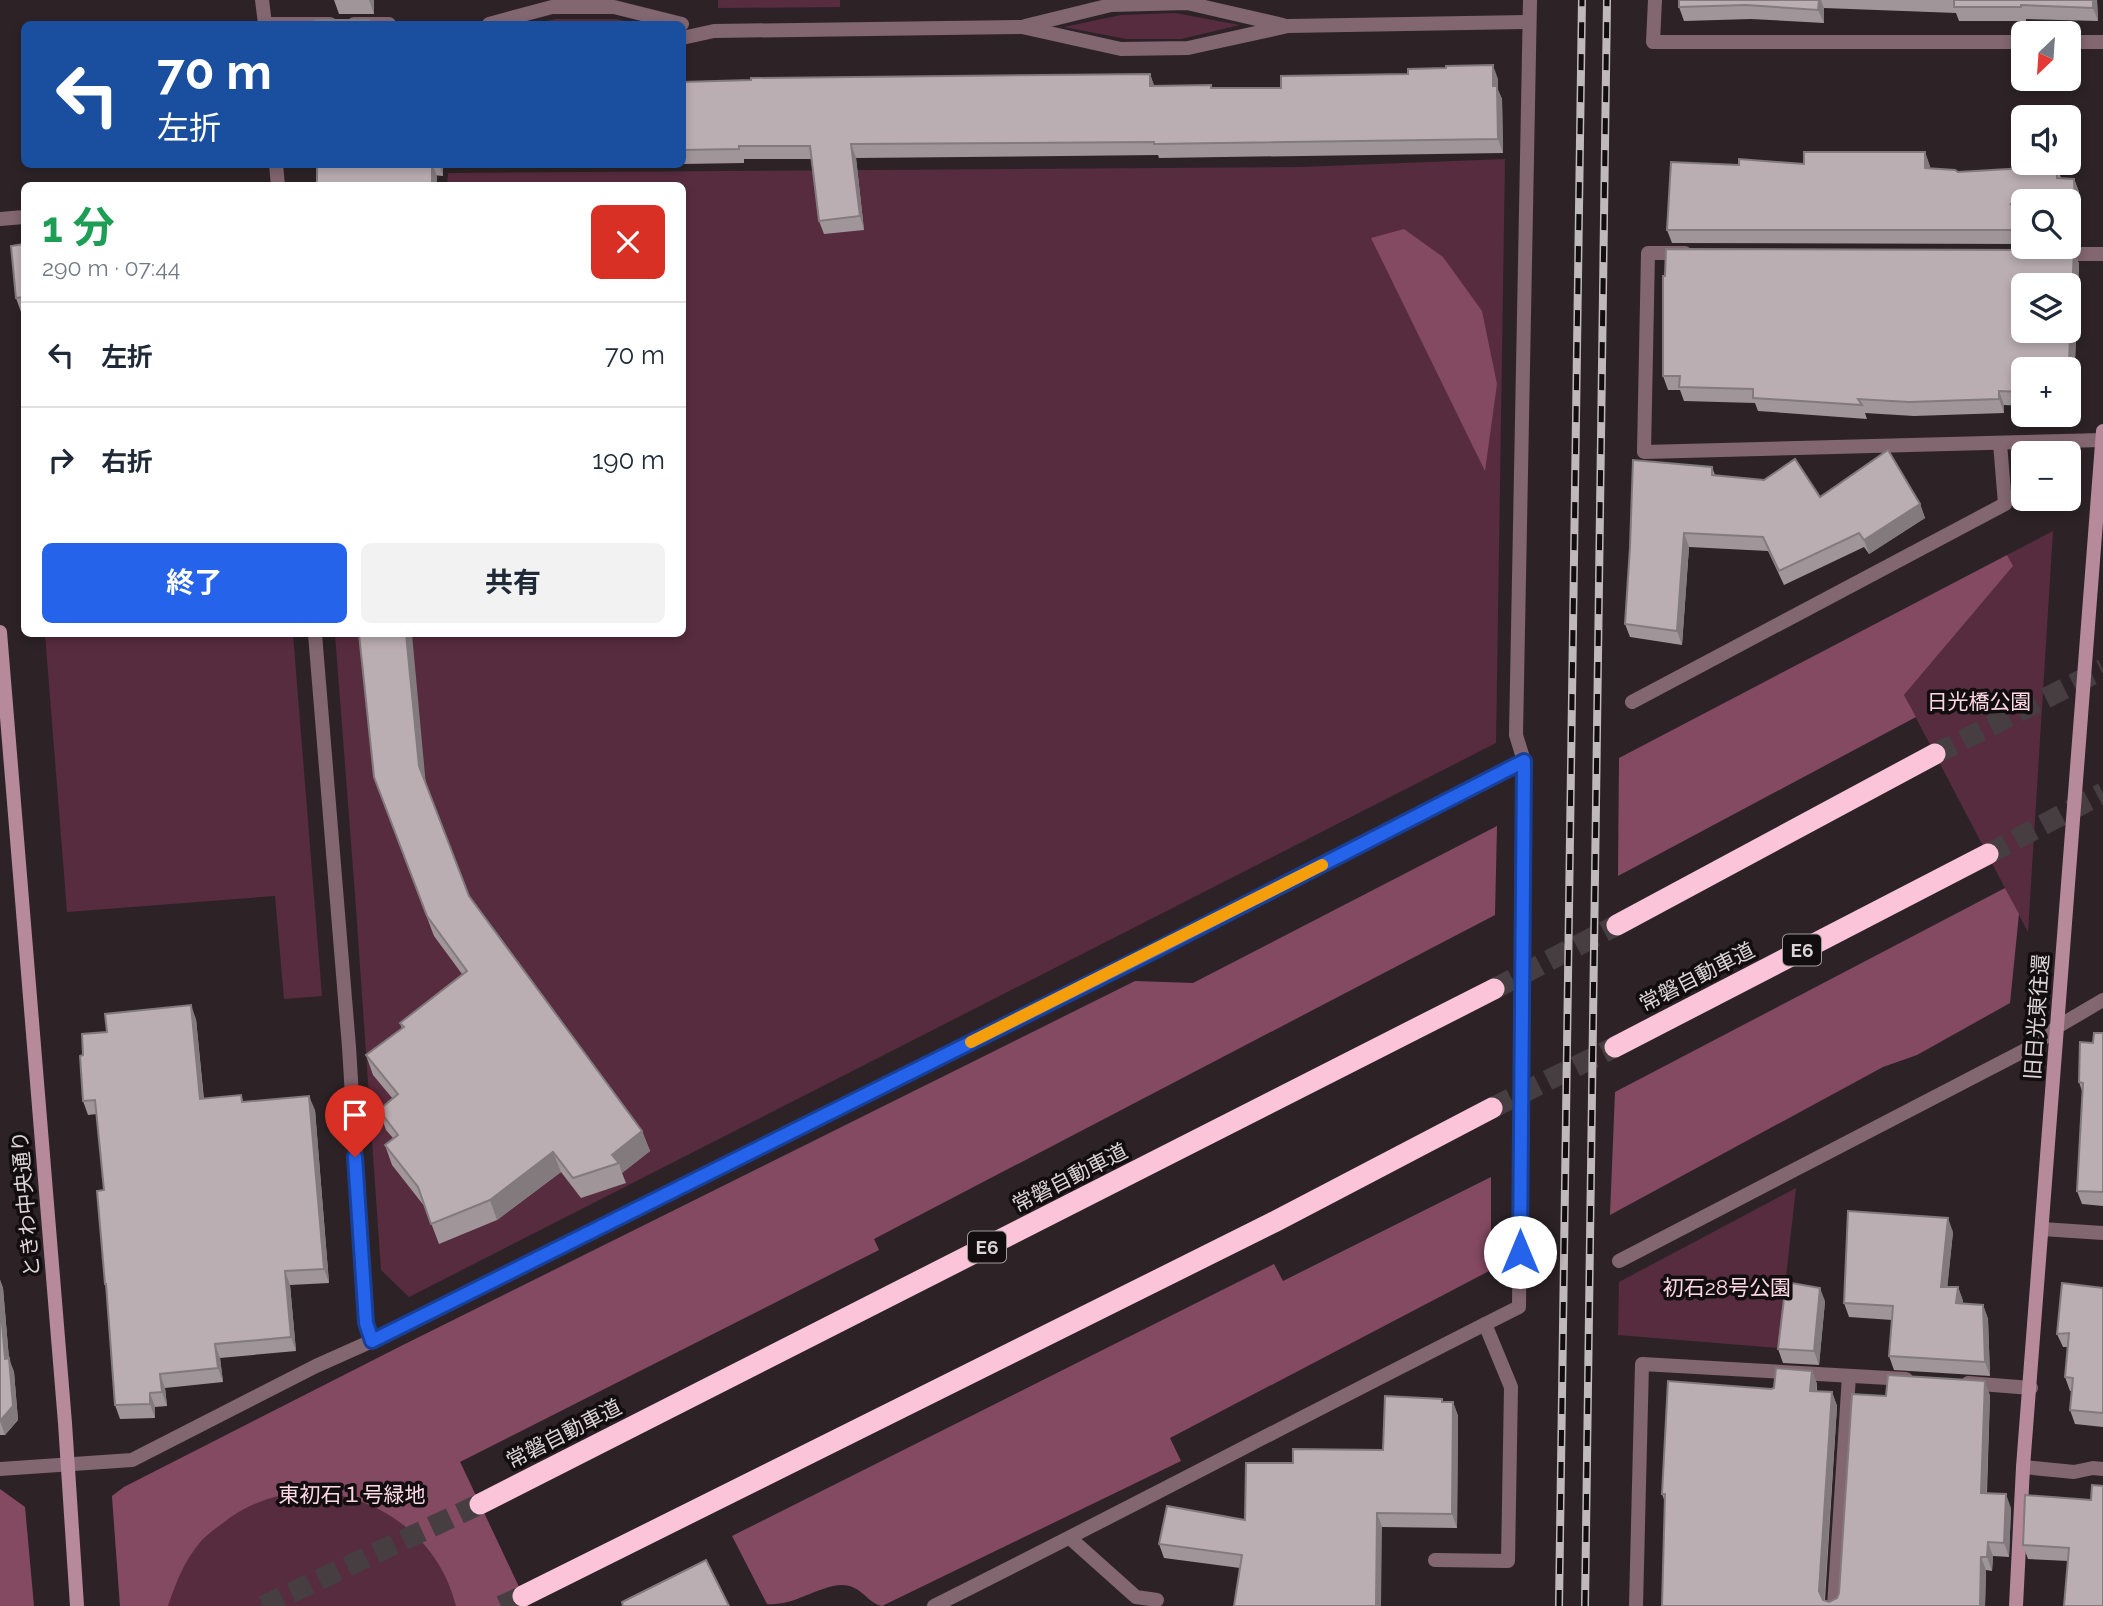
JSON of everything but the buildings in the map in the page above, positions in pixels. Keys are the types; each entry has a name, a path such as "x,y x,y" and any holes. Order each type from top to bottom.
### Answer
{"highway":[{"path":"1617,925 1935,754"},
{"name":"常磐自動車道","path":"1615,1047 1988,854"},
{"name":"常磐自動車道","path":"480,1504 1494,989"},
{"path":"523,1596 1276,1221 1492,1108"}],"street":[{"path":"262,0 265,21"},
{"path":"934,1606 1519,1307 1524,761 1516,735 1530,0"},
{"path":"1655,0 1653,42 2011,42"},
{"path":"686,26 714,31 1022,27 1111,5 1187,3 1288,26"},
{"path":"500,21 552,7 614,7 667,21"},
{"path":"1022,27 1121,49 1188,48 1288,26 1530,22"},
{"path":"686,37 714,31"},
{"path":"2081,42 2103,42"},
{"path":"0,219 21,217"},
{"path":"1703,253 1647,253 1644,452 2102,440"},
{"path":"2081,254 2103,254"},
{"name":"旧日光東往還","path":"2016,1606 2024,1467 2103,431"},
{"path":"1632,702 2005,504 2000,443"},
{"name":"ときわ中央通り","path":"0,632 68,1465 77,1606"},
{"path":"315,637 349,1047 366,1323 372,1341"},
{"path":"0,1469 132,1460 1143,956 1524,761"},
{"path":"1619,1261 2035,1045 2057,1027 2103,1000"},
{"path":"2042,1228 2103,1233"},
{"path":"1435,1560 1508,1561 1511,1387 1485,1324"},
{"path":"1636,1606 1642,1364 1919,1380"},
{"path":"1834,1606 1849,1376"},
{"path":"1947,1382 2031,1388"},
{"path":"2024,1467 2074,1472 2103,1469"},
{"path":"1070,1538 1136,1597 1157,1600"}],"green space":[{"path":"718,0 840,0 840,7 718,8"},
{"path":"1175,13 1240,25 1181,39 1126,39 1064,27 1121,15"},
{"path":"616,19 626,21 546,21"},
{"path":"1505,159 1496,743 409,1297 381,1270 335,637 686,637 686,182 447,182 448,173 1301,167"},
{"path":"1404,229 1443,257 1482,311 1497,384 1485,471 1371,238"},
{"name":"日光橋公園","path":"2053,531 2028,932 1904,695 2012,567 2007,555"},
{"path":"2007,555 2013,566 1904,695 1916,717 1618,876 1619,758"},
{"path":"45,637 293,637 322,996 284,999 275,896 67,912"},
{"path":"1497,826 1495,915 874,1239 879,1250 460,1462 528,1606 456,1606 442,1570 421,1541 393,1518 361,1502 327,1493 291,1494 256,1503 223,1523 202,1540 182,1571 168,1606 120,1606 112,1496 124,1487 405,1344 1135,981 1193,983"},
{"path":"2005,888 2019,914 2010,1003 1917,1055 1883,1067 1610,1215 1615,1092"},
{"path":"1491,1177 1491,1270 1170,1438 1181,1461 882,1606 856,1589 842,1585 825,1588 784,1603 767,1604 732,1536 1274,1264 1283,1281"},
{"name":"初石28号公園","path":"1796,1188 1778,1348 1618,1335 1619,1282"},
{"name":"東初石１号緑地","path":"405,1344 528,1606 120,1606 112,1496 124,1487"},
{"path":"0,1489 25,1507 34,1606 0,1606"}],"tunnel":[{"path":"1935,754 2103,669"},
{"path":"1988,854 2103,793"},
{"path":"1494,989 1617,925"},
{"path":"1492,1108 1615,1047"},
{"path":"263,1606 480,1504"},
{"path":"501,1606 523,1596"}],"railway":[{"path":"1559,1606 1582,0"},
{"path":"1585,1606 1607,0"}],"slow traffic":[{"path":"971,1042 1322,865"}],"route":[{"path":"355,1157 366,1323 372,1341 1156,950 1524,761 1520,1252"}]}
